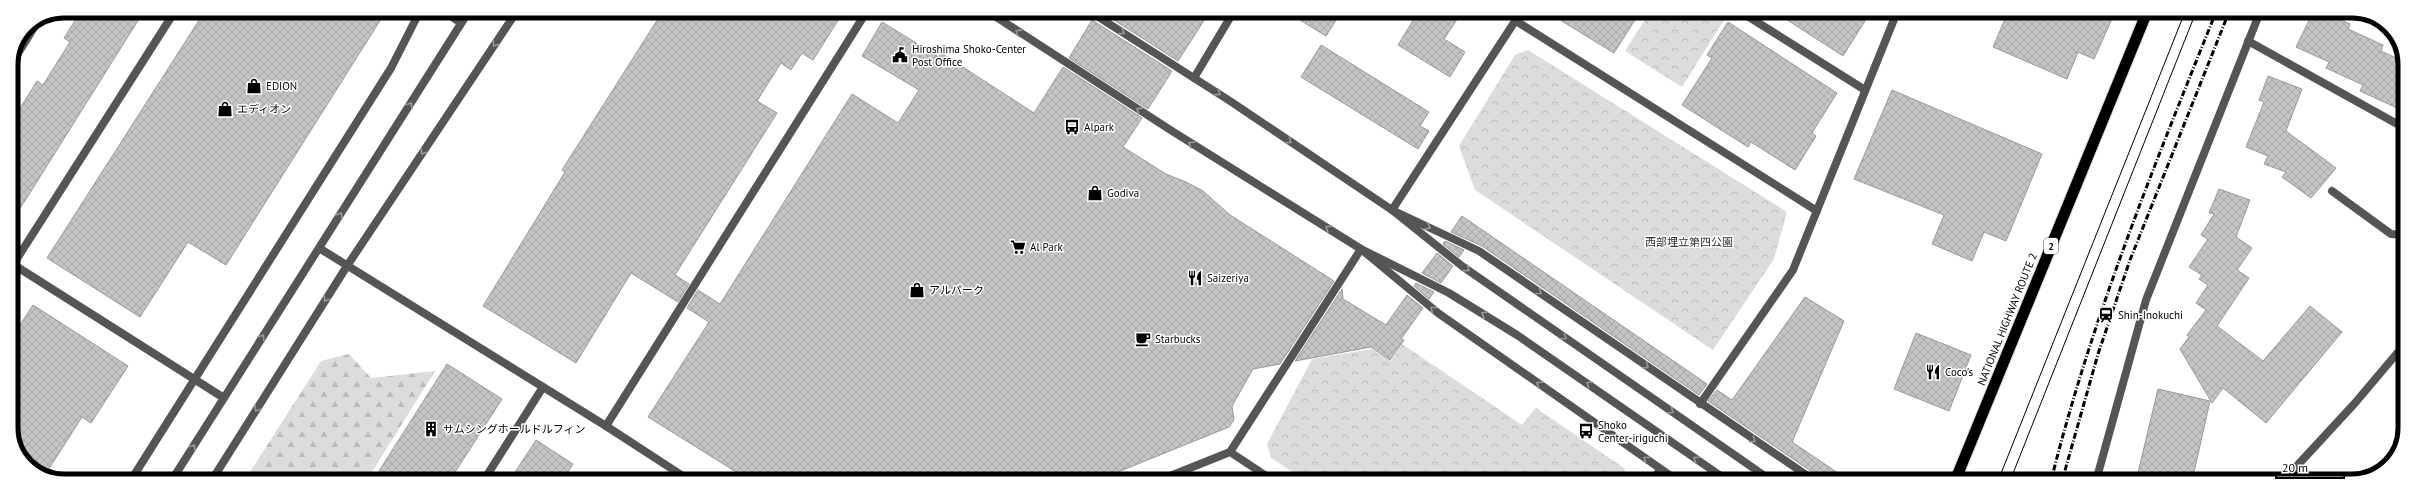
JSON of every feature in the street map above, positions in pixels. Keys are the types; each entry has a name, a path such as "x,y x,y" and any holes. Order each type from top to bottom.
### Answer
{"highway":[{"name":"NATIONAL HIGHWAY ROUTE 2","path":"1958,474 2145,18"}],"street":[{"path":"18,256 170,18"},
{"path":"135,474 391,68 416,18"},
{"path":"453,18 461,24"},
{"path":"176,474 465,18"},
{"path":"216,474 347,266 512,18"},
{"path":"606,426 863,18"},
{"path":"998,18 1172,131 1361,249 1449,294 1517,335 1718,474"},
{"path":"1099,18 1194,78 1392,210 1462,266 1762,474"},
{"path":"1194,78 1230,18"},
{"path":"1392,210 1518,18"},
{"path":"1751,18 1865,90"},
{"path":"1700,404 1793,270 1895,18"},
{"path":"2098,474 2146,300 2258,18"},
{"path":"1516,21 1817,211"},
{"path":"20,50 33,30"},
{"path":"2248,41 2398,124"},
{"path":"2332,191 2391,234 2398,235"},
{"path":"1392,210 1479,250 1700,404 1805,474"},
{"path":"320,248 606,426 680,474"},
{"path":"1175,474 1230,452 1361,249"},
{"path":"1361,249 1438,313 1668,474"},
{"path":"18,269 224,398"},
{"path":"2289,474 2355,403 2398,352"},
{"path":"488,474 543,387"},
{"path":"1230,452 1265,474"},
{"path":"1657,474 1660,469"}],"green space":[{"path":"1646,18 1725,18 1682,87 1625,51"},
{"name":"西部埋立第四公園","path":"1528,50 1787,212 1774,259 1713,350 1475,190 1459,146 1515,55"},
{"path":"1402,344 1522,425 1536,408 1624,468 1625,474 1295,474 1271,458 1267,444 1312,359 1372,349 1391,361"},
{"path":"349,354 371,378 435,371 371,474 249,474 321,361"}],"building":[{"path":"77,18 140,18 18,212 18,112 37,81 43,85 70,42 64,38"},
{"path":"201,18 381,19 226,265 188,242 140,317 47,258"},
{"path":"659,18 840,18 813,60 802,53 791,70 781,63 757,101 777,113 675,275 689,284 678,302 631,273 576,363 483,306 565,172 562,170"},
{"path":"1111,18 1206,18 1178,61"},
{"path":"1297,18 1337,18 1326,36"},
{"path":"1414,18 1458,18 1444,39 1465,52 1450,77 1398,45"},
{"path":"1557,18 1636,18 1614,53"},
{"path":"1784,18 1860,18 1865,21 1843,56"},
{"path":"2005,18 2112,18 2094,59 2078,52 2067,79 1993,47"},
{"path":"2310,18 2337,18 2350,24 2348,29 2383,45 2381,51 2398,59 2397,108 2360,91 2363,85 2326,68 2329,62 2296,47"},
{"path":"1092,20 1172,71 1148,109 1069,58"},
{"name":"Al Park","path":"882,22 939,57 941,53 1034,113 1063,67 1142,118 1123,147 1166,174 1203,191 1230,215 1334,281 1280,364 1253,369 1232,406 1234,420 1229,427 1113,474 739,474 648,417 709,322 687,308 698,290 720,304 852,94 898,123 919,90 862,56"},
{"path":"1728,22 1837,93 1812,133 1816,136 1795,170 1751,142 1748,147 1682,105 1712,58 1707,55"},
{"path":"1321,45 1429,112 1420,126 1429,131 1418,149 1301,77"},
{"path":"2268,76 2302,89 2286,131 2336,168 2311,198 2282,177 2286,172 2264,164 2268,156 2246,147 2264,102 2259,100"},
{"path":"1892,90 2042,154 2006,241 1984,232 1972,261 1932,244 1944,215 1854,179"},
{"path":"2219,189 2250,200 2236,237 2252,248 2237,270 2249,278 2217,326 2263,361 2310,306 2342,332 2266,423 2223,388 2212,403 2180,349 2189,337 2187,335 2206,310 2196,303 2208,285 2199,279 2202,275 2189,267 2208,239 2201,235 2214,214 2209,213"},
{"path":"1462,216 1707,384 1699,395 1482,246 1451,232"},
{"path":"1445,241 1464,250 1459,257 1443,244"},
{"path":"1437,253 1453,266 1441,283 1422,273"},
{"path":"1416,283 1434,292 1429,299 1414,286"},
{"path":"1342,289 1343,299 1386,325 1407,295 1423,308 1401,339 1404,340 1390,360 1371,347 1295,361"},
{"path":"1805,297 1844,321 1792,442 1840,474 1815,474 1708,401 1717,390 1732,400"},
{"path":"33,305 128,366 91,423 82,417 47,471 36,465 29,458 21,446 19,437 18,328"},
{"name":"Coco's","path":"1916,333 1971,355 1949,411 1894,389"},
{"name":"サムシングホールドルフィン","path":"447,364 502,399 454,474 383,474 379,471"},
{"path":"2158,389 2210,401 2194,474 2138,474"},
{"path":"536,440 573,464 567,474 514,474"}],"tram line":[{"path":"2001,474 2183,18"},
{"path":"2013,474 2194,18"}],"railway":[{"path":"2053,474 2067,421 2104,302 2147,186 2214,18"},
{"path":"2064,474 2098,354 2130,260 2227,18"}],"place":[{"name":"Hiroshima Shoko-Center Post Office","path":"900,55"},
{"name":"EDION","path":"254,86"},
{"name":"エディオン","path":"225,109"},
{"name":"Alpark","path":"1072,127"},
{"name":"Godiva","path":"1095,193"},
{"name":"Al Park","path":"1018,247"},
{"name":"Saizeriya","path":"1195,278"},
{"name":"アルパーク","path":"917,290"},
{"name":"Shin-Inokuchi","path":"2106,315"},
{"name":"Starbucks","path":"1143,339"},
{"name":"Coco's","path":"1933,372"},
{"name":"サムシングホールドルフィン","path":"431,429"},
{"name":"Shoko Center-iriguchi","path":"1586,431"}]}
